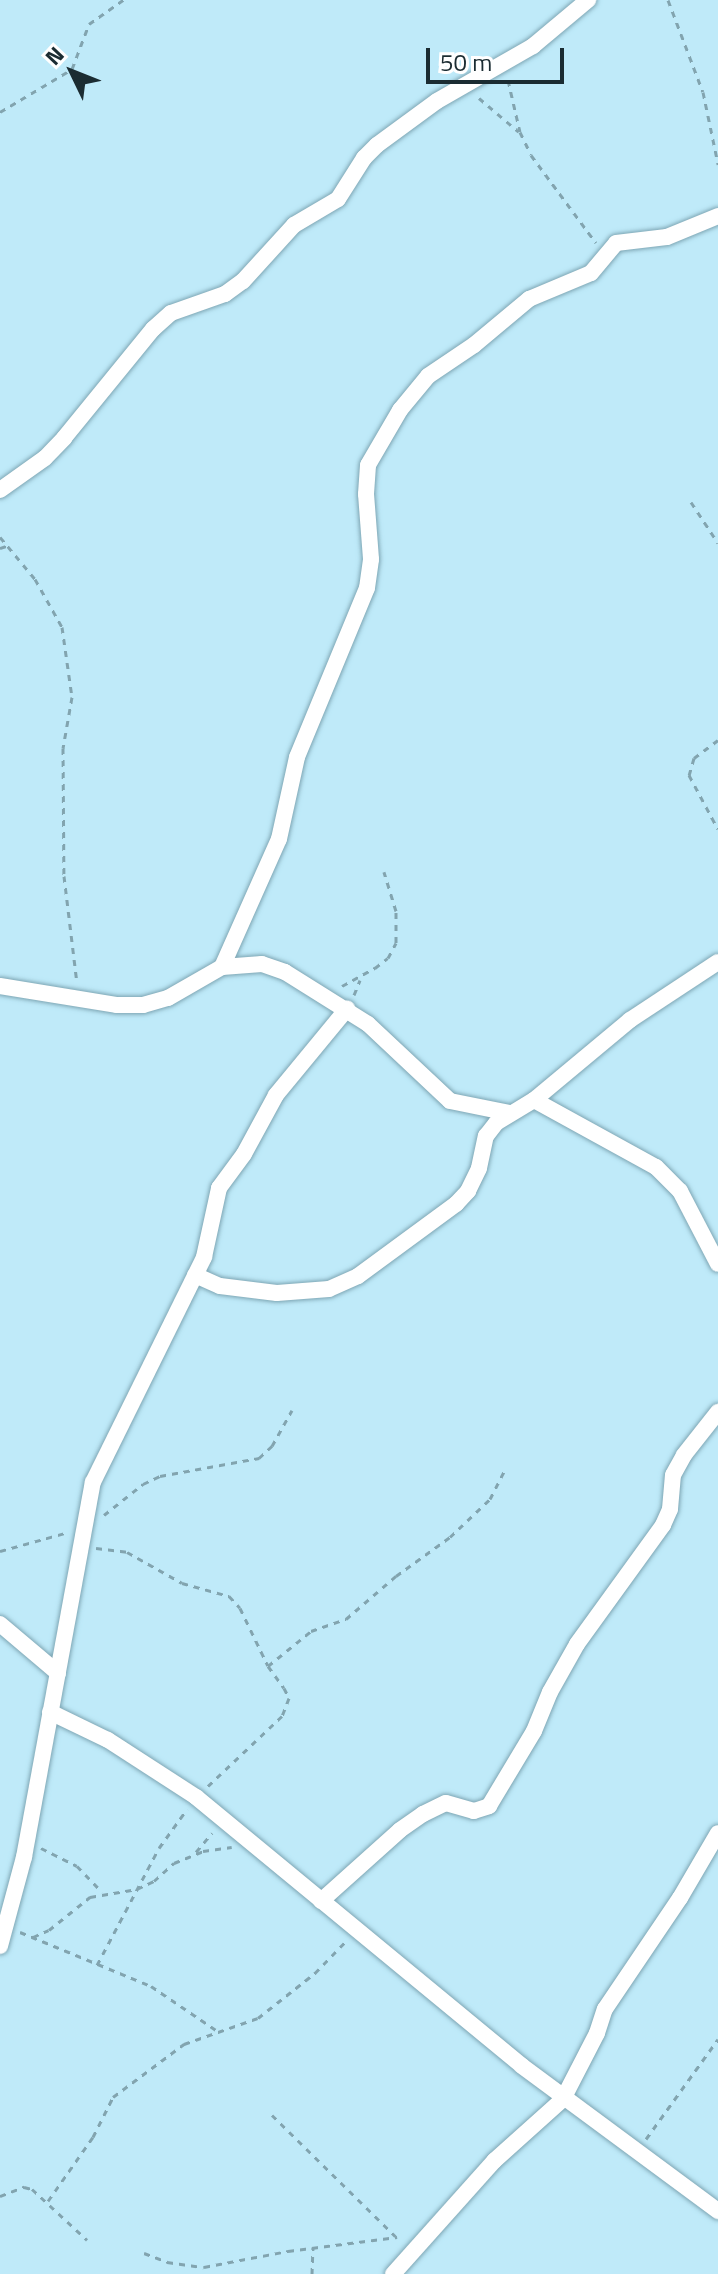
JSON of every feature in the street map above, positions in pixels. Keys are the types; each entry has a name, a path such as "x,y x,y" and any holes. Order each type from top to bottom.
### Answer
{"street":[{"path":"0,490 45,458 153,329 171,313 225,294 243,281 294,225 338,199 364,158 377,145 466,84 505,65 588,0"},
{"path":"222,967 279,839 297,757 370,578 368,465 400,410 428,376 474,345 529,299 591,273 604,253 616,243 667,237 718,216"},
{"path":"195,1275 220,1286 277,1293 329,1289 358,1276 456,1204 468,1191 479,1168 486,1136 509,1113 534,1100 630,1020 718,962"},
{"path":"0,986 79,999 143,1005 168,998 222,967 262,964 347,1009 386,1039 450,1101 509,1113"},
{"path":"0,1946 8,1927 27,1842 93,1482 210,1243 219,1188 244,1154 276,1095 347,1009"},
{"path":"534,1100 656,1167 680,1191 718,1264"},
{"path":"321,1901 400,1830 423,1814 446,1803 474,1811 489,1806 534,1731 566,1662 663,1525 670,1509 673,1475 684,1455 718,1412"},
{"path":"0,1624 58,1673"},
{"path":"50,1712 108,1740 196,1797 563,2099 717,2210"},
{"path":"393,2274 494,2161 563,2099 597,2033 605,2009 680,1898 718,1833"}],"path":[{"path":"0,112 72,69 89,24 123,0"},
{"path":"668,0 703,92 718,164"},
{"path":"505,65 520,132 531,155 604,253"},
{"path":"466,84 520,132"},
{"path":"691,502 718,543"},
{"path":"0,537 35,579 62,627 72,697 63,748 64,876 79,999"},
{"path":"0,548 9,545"},
{"path":"718,740 694,758 689,775 718,829"},
{"path":"325,995 375,968 388,958 396,943 396,911 384,872"},
{"path":"0,1551 84,1535 127,1496 160,1476 239,1465 259,1458 272,1446 292,1410"},
{"path":"268,1666 311,1631 346,1619 396,1576 450,1537 490,1499 505,1470"},
{"path":"84,1535 127,1552 182,1583 229,1596 240,1608 268,1666 289,1698 287,1707 271,1728 196,1797 159,1848 97,1965"},
{"path":"194,1855 216,1828"},
{"path":"27,1842 64,1857 103,1893"},
{"path":"33,1937 49,1930 90,1897 137,1889 154,1881 174,1863 216,1848 254,1845"},
{"path":"8,1927 151,1986 216,2030"},
{"path":"48,2201 87,2147 113,2097 184,2044 216,2030 258,2018 289,1996 342,1947 355,1929"},
{"path":"637,2152 718,2039"},
{"path":"272,2115 412,2253"},
{"path":"0,2196 24,2187 48,2201 87,2240"},
{"path":"144,2253 167,2262 204,2267 313,2247 397,2237"},
{"path":"312,2274 313,2247"}]}
